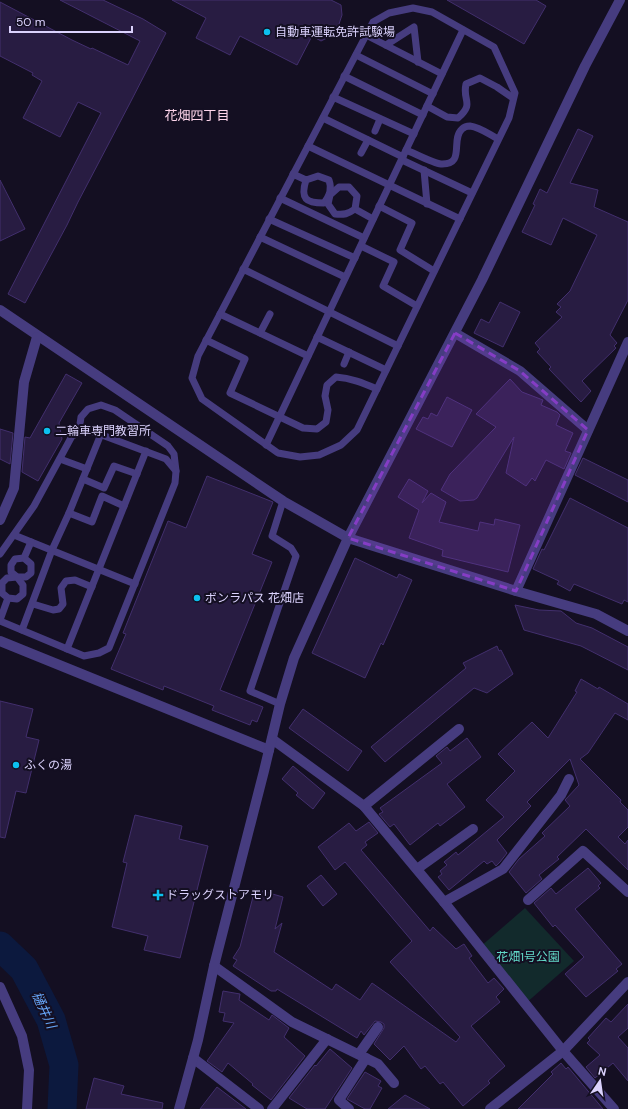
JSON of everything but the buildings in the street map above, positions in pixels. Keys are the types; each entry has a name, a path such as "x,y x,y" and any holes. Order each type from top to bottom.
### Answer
{"street":[{"path":"179,1109 193,1058 214,966 280,704 294,658 348,538 486,273 585,66 620,0"},
{"path":"0,310 37,337 283,501 348,538 516,591 596,614 628,631"},
{"path":"455,333 520,371 588,430"},
{"path":"0,520 14,488 24,382 37,337"},
{"path":"516,591 628,342"},
{"path":"0,641 269,750"},
{"path":"364,806 460,729"},
{"path":"272,739 364,806 444,902 563,1051 614,1109"},
{"path":"444,902 503,869 561,795 569,779"},
{"path":"417,869 473,829"},
{"path":"528,900 584,851 628,892"},
{"path":"214,966 292,1022 378,1064 394,1083"},
{"path":"490,1109 563,1051 628,982"},
{"path":"0,987 22,1036 30,1070 27,1109"},
{"path":"350,1109 339,1100 378,1027"},
{"path":"272,1109 327,1039"},
{"path":"193,1058 259,1109"}],"lane":[{"path":"412,8 432,12 494,47 515,93 514,98 509,118 357,430 341,445 319,455 300,457 278,454 202,399 192,378 198,356 206,340 366,35 373,22 389,13 412,8"},
{"path":"386,45 414,27 418,62"},
{"path":"266,445 464,30"},
{"path":"366,35 442,74"},
{"path":"356,56 433,94"},
{"path":"344,76 423,115"},
{"path":"427,106 447,117 458,118 465,111 467,101 464,91 466,84 480,78 514,98"},
{"path":"333,97 414,134"},
{"path":"323,118 404,156 424,170 472,193"},
{"path":"375,131 380,119"},
{"path":"404,156 440,164 450,162 456,158 456,142 458,132 464,127 470,126 498,139"},
{"path":"361,153 368,140"},
{"path":"308,146 390,184 460,219"},
{"path":"424,170 428,204"},
{"path":"293,174 306,180 318,176 328,180 331,185 330,195 328,204 335,214 344,215 355,209 357,196 349,187 339,187 330,195 324,203 313,203 305,198 302,192 306,180"},
{"path":"280,198 362,242 394,262 383,286 417,306"},
{"path":"379,206 412,223 400,250 434,271"},
{"path":"355,209 373,219"},
{"path":"269,219 355,258"},
{"path":"260,237 346,277"},
{"path":"243,269 398,346"},
{"path":"220,314 308,356"},
{"path":"260,333 270,314"},
{"path":"317,337 386,370"},
{"path":"206,340 245,359 230,392 303,428 317,429 326,422 328,410 325,396 327,385 336,377 362,382 377,389"},
{"path":"344,364 349,352"},
{"path":"8,598 0,620 84,656 99,653 109,648 175,483 176,471 174,454 168,446 115,410 101,405 88,409 81,417 80,424 83,431"},
{"path":"0,554 34,506 72,436 83,431 101,434 166,459 176,471"},
{"path":"22,630 52,550 69,513 101,434"},
{"path":"67,649 146,451"},
{"path":"60,459 87,469"},
{"path":"83,479 104,488 114,466 137,474"},
{"path":"69,513 92,522 102,496 124,506"},
{"path":"280,704 250,691 296,556 291,548 272,536 283,501"},
{"path":"14,535 135,584"},
{"path":"24,558 31,542"},
{"path":"24,558 15,559 11,565 11,572 17,577 24,585 23,594 17,599 8,598 2,593 2,583 7,578 17,577 26,577 31,573 31,564 24,558"},
{"path":"32,604 53,610 59,609 63,604 61,588 66,581 75,580 92,587"}],"highlighted area":[{"path":"455,333 520,371 588,430 516,591 348,538"}],"green space":[{"name":"花畑1号公園","path":"525,908 574,961 525,1004 480,947"}],"waterway":[{"name":"樋井川","path":"0,946 24,969 51,1020 64,1065 62,1109"}],"place":[{"name":"自動車運転免許試験場","path":"267,32"},
{"name":"二輪車専門教習所","path":"47,431"},
{"name":"ボンラパス 花畑店","path":"197,598"},
{"name":"ふくの湯","path":"16,765"},
{"name":"ドラッグストアモリ","path":"158,895"}],"district":[{"name":"花畑四丁目","path":"197,115"}]}
